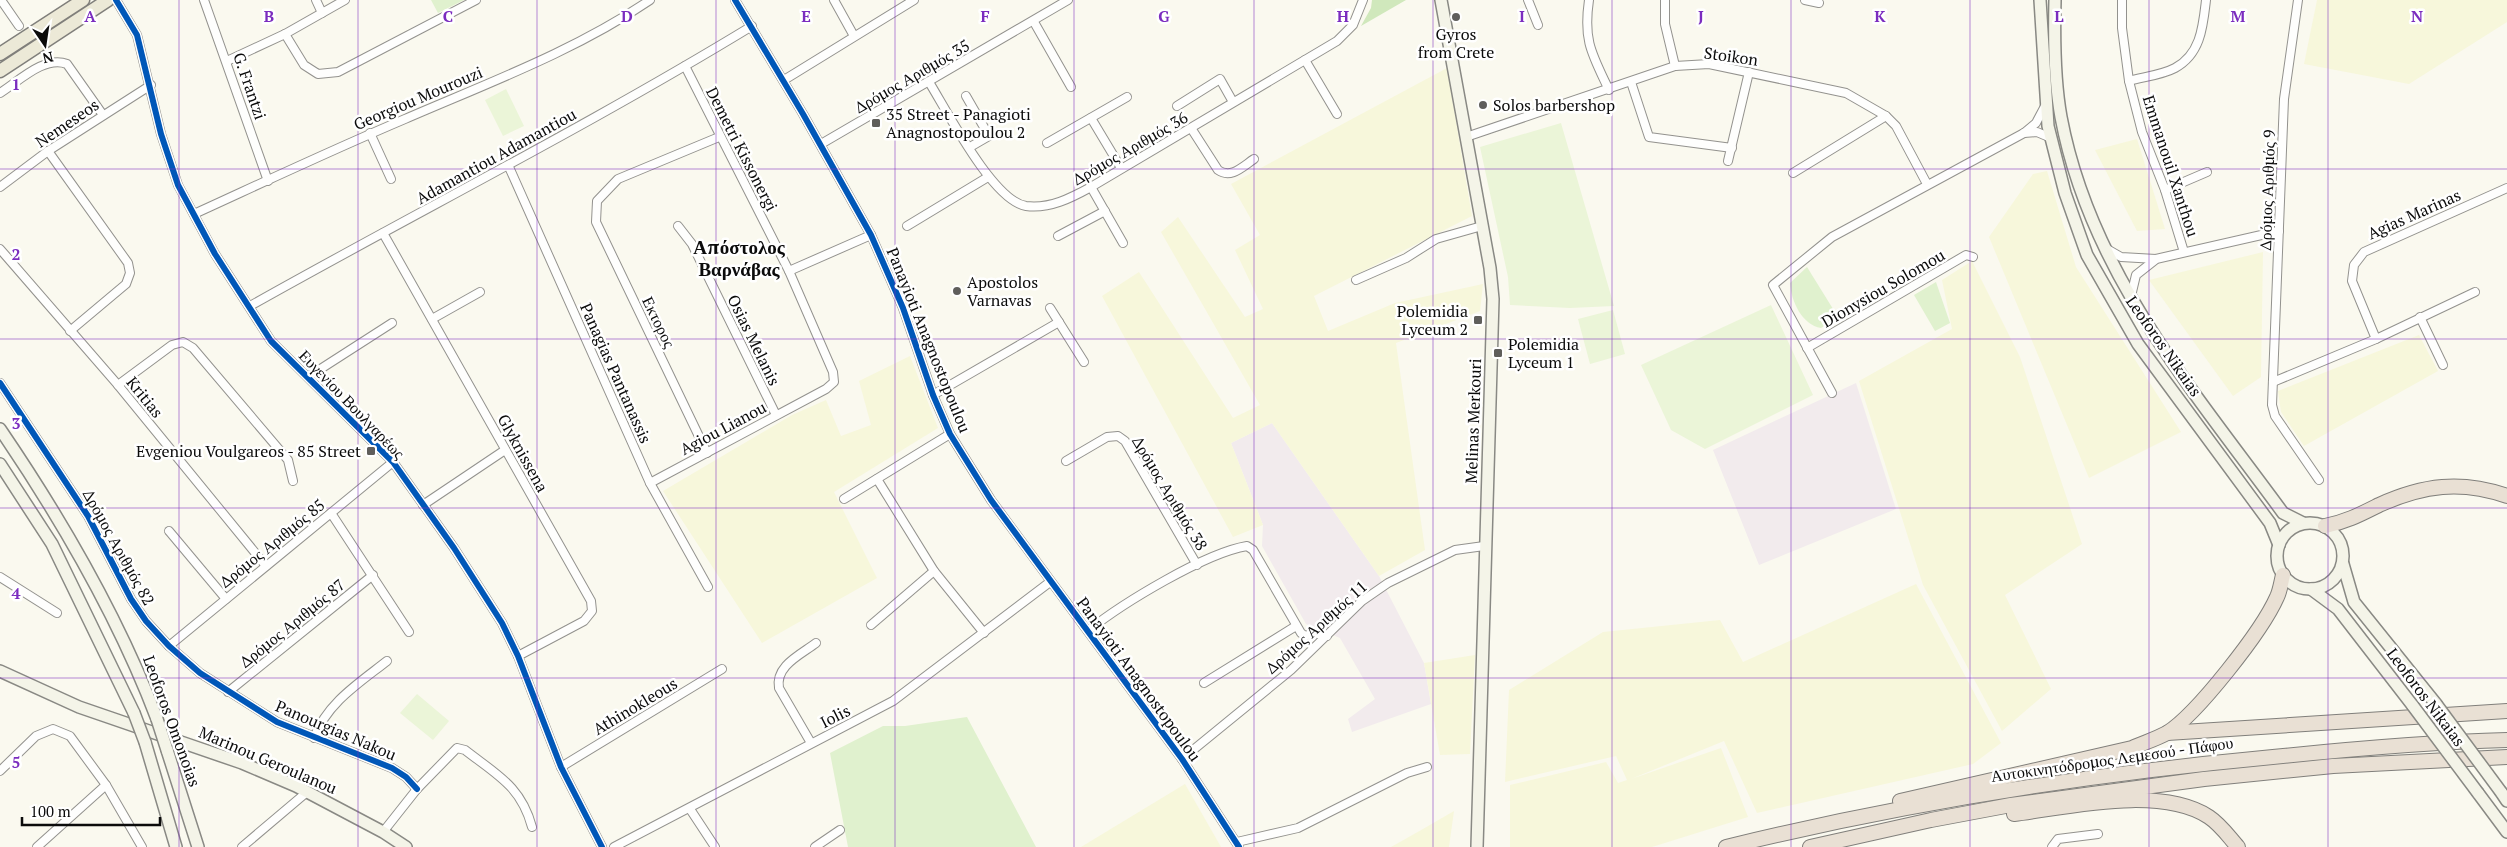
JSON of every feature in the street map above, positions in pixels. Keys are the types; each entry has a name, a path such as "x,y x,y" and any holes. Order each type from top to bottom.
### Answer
{"highway":[{"path":"2325,526 2358,517 2411,492 2446,486 2476,487 2507,496"},
{"path":"1832,821 1917,796 2132,748 2167,733 2194,710 2266,617 2278,596 2283,576"},
{"path":"2167,733 2507,712"},
{"name":"Αυτοκινητόδρομος Λεμεσού - Πάφου","path":"1726,847 1832,821 2019,788 2193,764 2323,752 2507,740"},
{"name":"Αυτοκινητόδρομος Λεμεσού - Πάφου","path":"1810,847 2011,805 2204,779 2333,766 2507,757"},
{"path":"1845,839 2004,815 2146,800 2170,801 2208,816 2238,847"}],"main road":[{"path":"0,54 83,0"},
{"path":"0,70 108,0"},
{"name":"Melinas Merkouri","path":"1441,0 1482,226 1493,299 1484,546 1477,847"},
{"name":"Leoforos Nikaias","path":"2040,0 2045,104 2051,138 2064,193 2087,255 2105,290 2138,344 2270,523 2279,545"},
{"name":"Leoforos Nikaias","path":"2055,0 2054,42 2061,117 2081,192 2102,245 2153,336 2284,513 2303,523"},
{"name":"Leoforos Omonoias","path":"0,429 47,497 79,553 144,684 198,847"},
{"name":"Leoforos Omonoias","path":"0,464 52,544 134,713 145,742 176,847"},
{"path":"2303,523 2315,523 2325,526 2335,533 2341,542 2344,553 2343,564 2331,582 2311,589 2291,583 2283,576 2278,566 2279,545 2284,535 2293,528 2303,523"},
{"name":"Leoforos Nikaias","path":"2343,564 2354,602 2436,704 2504,796"},
{"name":"Leoforos Nikaias","path":"2311,589 2338,609 2507,832"},
{"name":"Marinou Geroulanou","path":"0,670 79,707 242,763 307,792 383,832 406,847"}],"street":[{"path":"1,0 19,26"},
{"name":"Ευγενίου Βουλγαρέως","path":"116,0 137,35 151,85 161,134 178,185 215,254 271,341 393,462 454,548 494,611 518,656 561,767 602,847"},
{"name":"G. Frantzi","path":"204,0 268,181"},
{"path":"316,0 322,13"},
{"path":"227,61 284,34 345,0"},
{"path":"284,34 304,65 318,74 338,72 476,0"},
{"name":"Georgiou Mourouzi","path":"194,214 370,133 541,61 637,4 650,0"},
{"name":"Panayioti Anagnostopoulou","path":"735,0 784,80 871,235 903,308 933,395 950,434 991,500 1050,582 1089,630 1182,759 1238,845 1298,828 1407,773 1427,767"},
{"path":"834,0 854,36"},
{"path":"784,80 914,0"},
{"name":"Δρόμος Αριθμός 35","path":"821,144 1034,22 1068,0"},
{"name":"Δρόμος Αριθμός 36","path":"929,82 988,177 1005,195 1024,206 1039,207 1056,204 1091,187 1337,41 1353,25 1363,0"},
{"path":"1528,0 1538,25"},
{"path":"1590,0 1586,23 1588,46 1609,90"},
{"path":"1665,0 1665,24 1676,66"},
{"path":"1805,0 1819,3"},
{"name":"Emmanouil Xanthou","path":"2122,0 2122,28 2129,81 2142,132 2165,190 2184,252"},
{"path":"2129,81 2175,68 2194,51 2203,31 2206,0"},
{"name":"Δρόμος Αριθμός 9","path":"2298,0 2284,100 2272,405 2276,416 2319,480"},
{"path":"1034,22 1071,87"},
{"name":"Adamantiou Adamantiou","path":"250,306 509,166 752,26"},
{"path":"0,93 48,62 59,60 68,64 103,115"},
{"path":"1305,60 1337,114"},
{"name":"Stoikon","path":"1466,137 1676,66 1709,64 1846,93 1886,116 1896,126 1927,184"},
{"name":"Demetri Kissonergi","path":"685,66 789,271 833,372 834,382"},
{"path":"1728,162 1749,72"},
{"path":"1176,106 1220,80 1233,102"},
{"path":"1631,82 1649,137 1732,148"},
{"name":"Nemeseos","path":"0,187 48,151 151,85"},
{"path":"966,96 989,136 970,148"},
{"path":"1047,143 1127,97"},
{"path":"1832,394 1773,285 1832,237 2024,133 2036,123 2045,104"},
{"path":"1793,173 1886,116"},
{"path":"1091,118 1121,168"},
{"path":"1191,128 1218,170 1224,174 1231,174 1254,160"},
{"path":"2024,133 2037,132 2051,138"},
{"path":"370,133 391,178"},
{"name":"Εκτορος","path":"707,453 596,222 597,202 618,179 720,137"},
{"path":"48,151 128,263 130,273 126,284 70,331"},
{"name":"Panagias Pantanassis","path":"509,166 650,483 708,587"},
{"path":"2165,190 2206,172"},
{"path":"907,226 988,177"},
{"path":"1091,187 1122,244"},
{"name":"Agias Marinas","path":"2376,338 2352,281 2354,265 2364,252 2507,188"},
{"path":"1058,236 1105,211"},
{"name":"Osias Melanis","path":"678,226 692,244 776,415"},
{"path":"1356,280 1406,258 1436,239 1482,226"},
{"path":"2102,245 2111,253 2121,257 2156,259 2279,230"},
{"name":"Glyknissena","path":"383,233 591,601 592,611 584,621 518,656"},
{"path":"789,271 871,235"},
{"name":"Kritias","path":"0,249 118,385 266,566"},
{"name":"Dionysiou Solomou","path":"1807,348 1966,255 1973,256"},
{"path":"2131,298 2136,275 2156,259"},
{"path":"432,319 480,292"},
{"path":"2273,382 2376,338 2475,292"},
{"path":"1050,308 1084,362"},
{"path":"2420,317 2443,364"},
{"path":"933,395 1059,322"},
{"path":"308,377 392,324"},
{"path":"118,385 172,345 183,342 193,348 288,460 293,481"},
{"name":"Agiou Lianou","path":"650,483 834,382"},
{"name":"Δρόμος Αριθμός 82","path":"0,383 88,516 131,599 146,621 169,646"},
{"path":"844,499 950,434"},
{"name":"Δρόμος Αριθμός 38","path":"1066,461 1107,437 1118,436 1124,441 1197,565"},
{"path":"423,505 505,450"},
{"name":"Δρόμος Αριθμός 85","path":"169,646 393,462"},
{"path":"877,479 934,572 984,633"},
{"path":"331,513 409,632"},
{"path":"169,530 226,599"},
{"path":"1089,630 1112,612 1197,565 1247,546 1253,550 1296,626 1305,636 1314,633 1327,636"},
{"name":"Δρόμος Αριθμός 11","path":"1182,759 1290,670 1362,601 1388,583 1455,550 1484,546"},
{"path":"871,626 934,572"},
{"name":"Δρόμος Αριθμός 87","path":"228,692 373,575"},
{"path":"0,577 57,613"},
{"name":"Iolis","path":"614,847 690,809 893,701 1050,582"},
{"path":"1204,683 1296,626"},
{"path":"812,743 778,688 777,678 782,669 816,643"},
{"name":"Panourgias Nakou","path":"169,646 200,673 276,722 392,768 417,789"},
{"path":"314,738 320,723 330,708 387,661"},
{"name":"Athinokleous","path":"561,767 722,669"},
{"path":"0,771 36,736 53,729 70,736 106,786 142,847"},
{"path":"383,832 417,789 457,748 465,750 514,789 527,808 532,828"},
{"path":"37,847 106,786"},
{"path":"242,847 307,792"},
{"path":"690,809 715,847"},
{"path":"815,847 840,830"},
{"path":"2052,847 2058,839 2098,834"}],"shaded area":[{"path":"1856,383 1896,509 1759,565 1713,450"},
{"path":"1272,423 1379,576 1424,663 1431,704 1352,732 1348,719 1375,699 1340,638 1306,624 1262,546 1263,525 1231,443"}],"green space":[{"path":"431,0 464,0 438,13"},
{"path":"1372,0 1406,0 1361,26 1371,8"},
{"path":"2317,0 2507,0 2507,22 2409,84 2304,64"},
{"path":"1447,68 1472,216 1314,296 1328,331 1395,303 1483,284 1480,311 1396,343 1425,550 1379,576 1272,423 1231,443 1263,525 1233,537 1102,296 1139,272 1233,418 1260,405 1161,232 1178,217 1245,317 1263,309 1235,250 1260,235 1231,184"},
{"path":"506,89 524,126 503,136 485,100"},
{"path":"1561,123 1614,306 1570,308 1510,305 1508,277 1480,147"},
{"path":"2137,139 2165,229 2137,231 2095,150"},
{"path":"2047,171 2076,267 2181,432 2089,478 1989,237 2033,174"},
{"path":"2263,252 2261,377 2233,396 2149,280"},
{"path":"1972,261 2020,357 2082,544 2005,595 2051,689 2002,731 1923,585 1859,381 1952,329 1942,280"},
{"path":"1807,267 1838,317 1821,328 1814,326 1803,317 1795,304 1791,290 1790,283"},
{"path":"1936,282 1950,323 1935,331 1914,295"},
{"path":"1771,305 1813,395 1705,449 1671,430 1641,365"},
{"path":"1613,310 1625,354 1590,364 1578,319"},
{"path":"2419,335 2438,371 2304,446 2281,412 2278,391"},
{"path":"910,356 938,428 834,492 877,578 762,643 663,491 792,415 826,400 841,436 871,425 859,381"},
{"path":"1916,584 2001,743 1973,764 1757,813 1724,741 1631,779 1721,748 1748,817 1652,847 1510,847 1510,785 1606,762 1618,783 1627,780 1616,756 1505,782 1509,690 1603,632 1720,620 1743,662"},
{"path":"1475,655 1470,754 1440,755 1424,663"},
{"path":"417,694 449,721 433,740 400,713"},
{"path":"967,717 1036,847 848,847 830,753 883,726 905,726"},
{"path":"1185,784 1221,847 1081,847"},
{"path":"1454,811 1449,847 1391,847 1423,829"}],"cycle path":[{"path":"116,0 137,35 161,134 178,185 215,254 271,341 393,462 454,548 502,623 518,656 561,767 602,847"},
{"path":"735,0 803,114 871,235 903,308 933,395 950,434 991,500 1182,759 1239,847"},
{"path":"0,383 88,516 131,599 146,621 169,646 200,673 277,722 392,768 406,777 417,789"}],"place":[{"name":"Gyros from Crete","path":"1456,17"},
{"name":"Solos barbershop","path":"1483,105"},
{"name":"35 Street - Panagioti Anagnostopoulou 2","path":"876,123"},
{"name":"Apostolos Varnavas","path":"957,291"},
{"name":"Polemidia Lyceum 2","path":"1478,320"},
{"name":"Polemidia Lyceum 1","path":"1498,353"},
{"name":"Evgeniou Voulgareos - 85 Street","path":"371,451"}],"district":[{"name":"Απόστολος Βαρνάβας","path":"739,257"}]}
